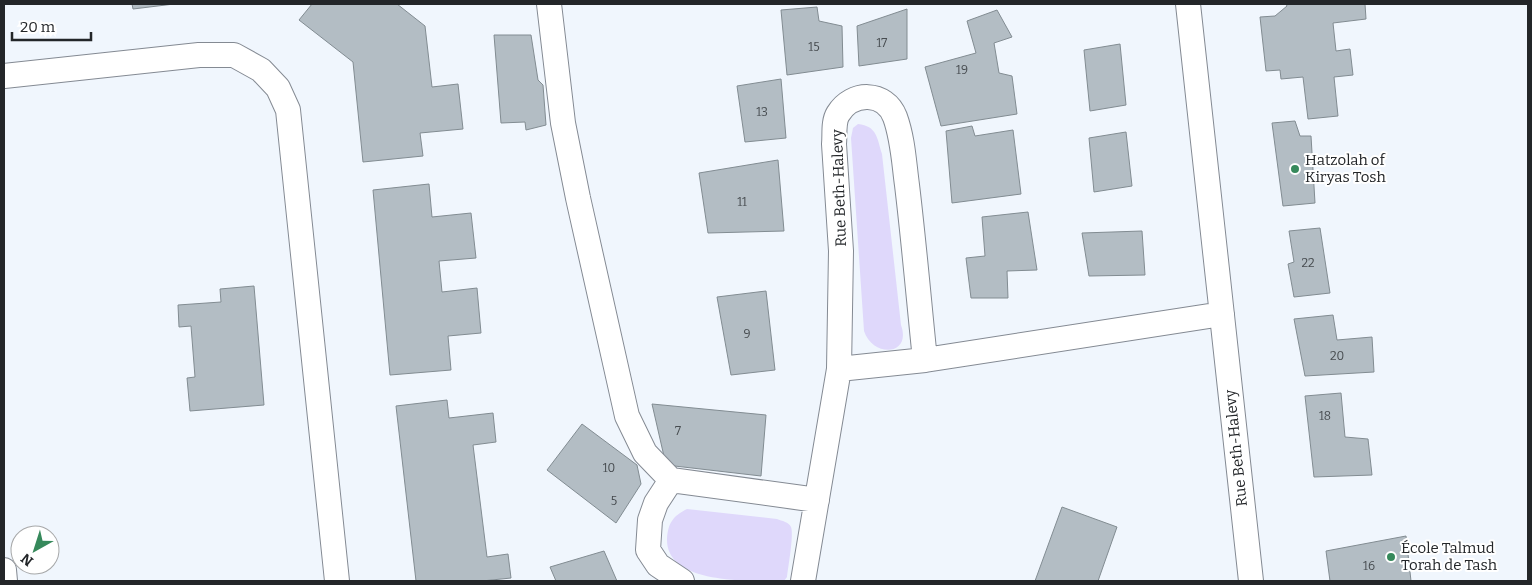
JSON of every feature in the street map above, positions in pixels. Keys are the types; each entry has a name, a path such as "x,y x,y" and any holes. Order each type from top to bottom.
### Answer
{"street":[{"path":"549,4 563,123 578,198 627,416 645,454 671,480 817,500"},
{"name":"Rue Beth-Halevy","path":"1188,4 1251,581"},
{"path":"4,76 199,55 234,55 261,70 278,88 288,110 337,581"},
{"name":"Rue Beth-Halevy","path":"803,581 840,369 841,251 834,144 835,129 837,116 847,103 871,96 882,100 890,109 900,135 912,227 925,360"},
{"path":"840,369 925,360 1222,314"},
{"path":"671,480 656,502 650,520 648,550 658,565 682,581"},
{"path":"4,570 5,581"}],"shaded area":[{"path":"858,124 873,130 882,154 903,335 901,343 896,348 890,350 875,346 864,331 851,138 853,128"},
{"path":"687,509 777,519 789,524 792,537 787,577 784,581 732,580 695,573 680,565 670,554 667,539 672,521 678,514"}],"building":[{"path":"132,4 174,4 133,9"},
{"path":"312,4 397,4 425,26 432,87 458,84 463,129 420,133 423,156 363,162 353,62 299,20"},
{"path":"1286,4 1365,4 1366,19 1333,23 1336,51 1350,49 1353,75 1334,77 1338,116 1308,119 1303,77 1281,79 1280,70 1266,71 1260,17 1275,16 1287,6"},
{"path":"817,7 819,21 842,26 843,67 787,75 781,10"},
{"path":"907,9 907,59 859,66 857,26"},
{"path":"997,10 1012,37 994,43 999,73 1012,76 1017,114 941,126 925,67 976,53 967,21"},
{"path":"494,35 531,35 538,80 543,85 546,125 526,130 525,122 501,123"},
{"path":"1120,44 1126,105 1090,111 1084,50"},
{"path":"781,79 786,138 745,142 737,86"},
{"name":"Hatzolah of Kiryas Tosh","path":"1295,121 1300,136 1311,136 1315,203 1283,206 1272,123"},
{"path":"972,126 975,136 1013,130 1021,194 952,203 946,131"},
{"path":"1126,132 1132,186 1094,192 1089,138"},
{"path":"778,160 784,231 708,233 699,173"},
{"path":"429,184 432,217 471,213 476,258 439,261 442,292 477,288 481,333 448,336 451,370 390,375 373,190"},
{"path":"1028,212 1037,270 1007,271 1008,298 971,298 966,258 985,256 982,217"},
{"path":"1320,228 1330,293 1294,297 1288,264 1294,262 1289,231"},
{"path":"1142,231 1145,275 1089,276 1082,233"},
{"path":"254,286 264,405 190,411 187,378 195,377 191,326 179,327 178,305 221,302 220,289"},
{"path":"766,291 775,370 731,375 717,297"},
{"path":"1333,315 1337,340 1372,337 1374,372 1305,376 1294,319"},
{"path":"1341,393 1345,437 1368,439 1372,475 1314,477 1305,396"},
{"path":"447,400 449,418 493,413 496,442 473,445 487,557 508,554 511,578 482,581 416,581 396,406"},
{"path":"652,404 766,415 761,476 666,465"},
{"path":"582,424 637,465 641,484 616,523 547,470"},
{"path":"1062,507 1117,527 1098,581 1035,581"},
{"path":"1406,536 1411,581 1330,581 1326,551"},
{"path":"604,551 617,581 556,581 550,567"}],"place":[{"name":"Hatzolah of Kiryas Tosh","path":"1295,169"},
{"name":"École Talmud Torah de Tash","path":"1391,557"}]}
